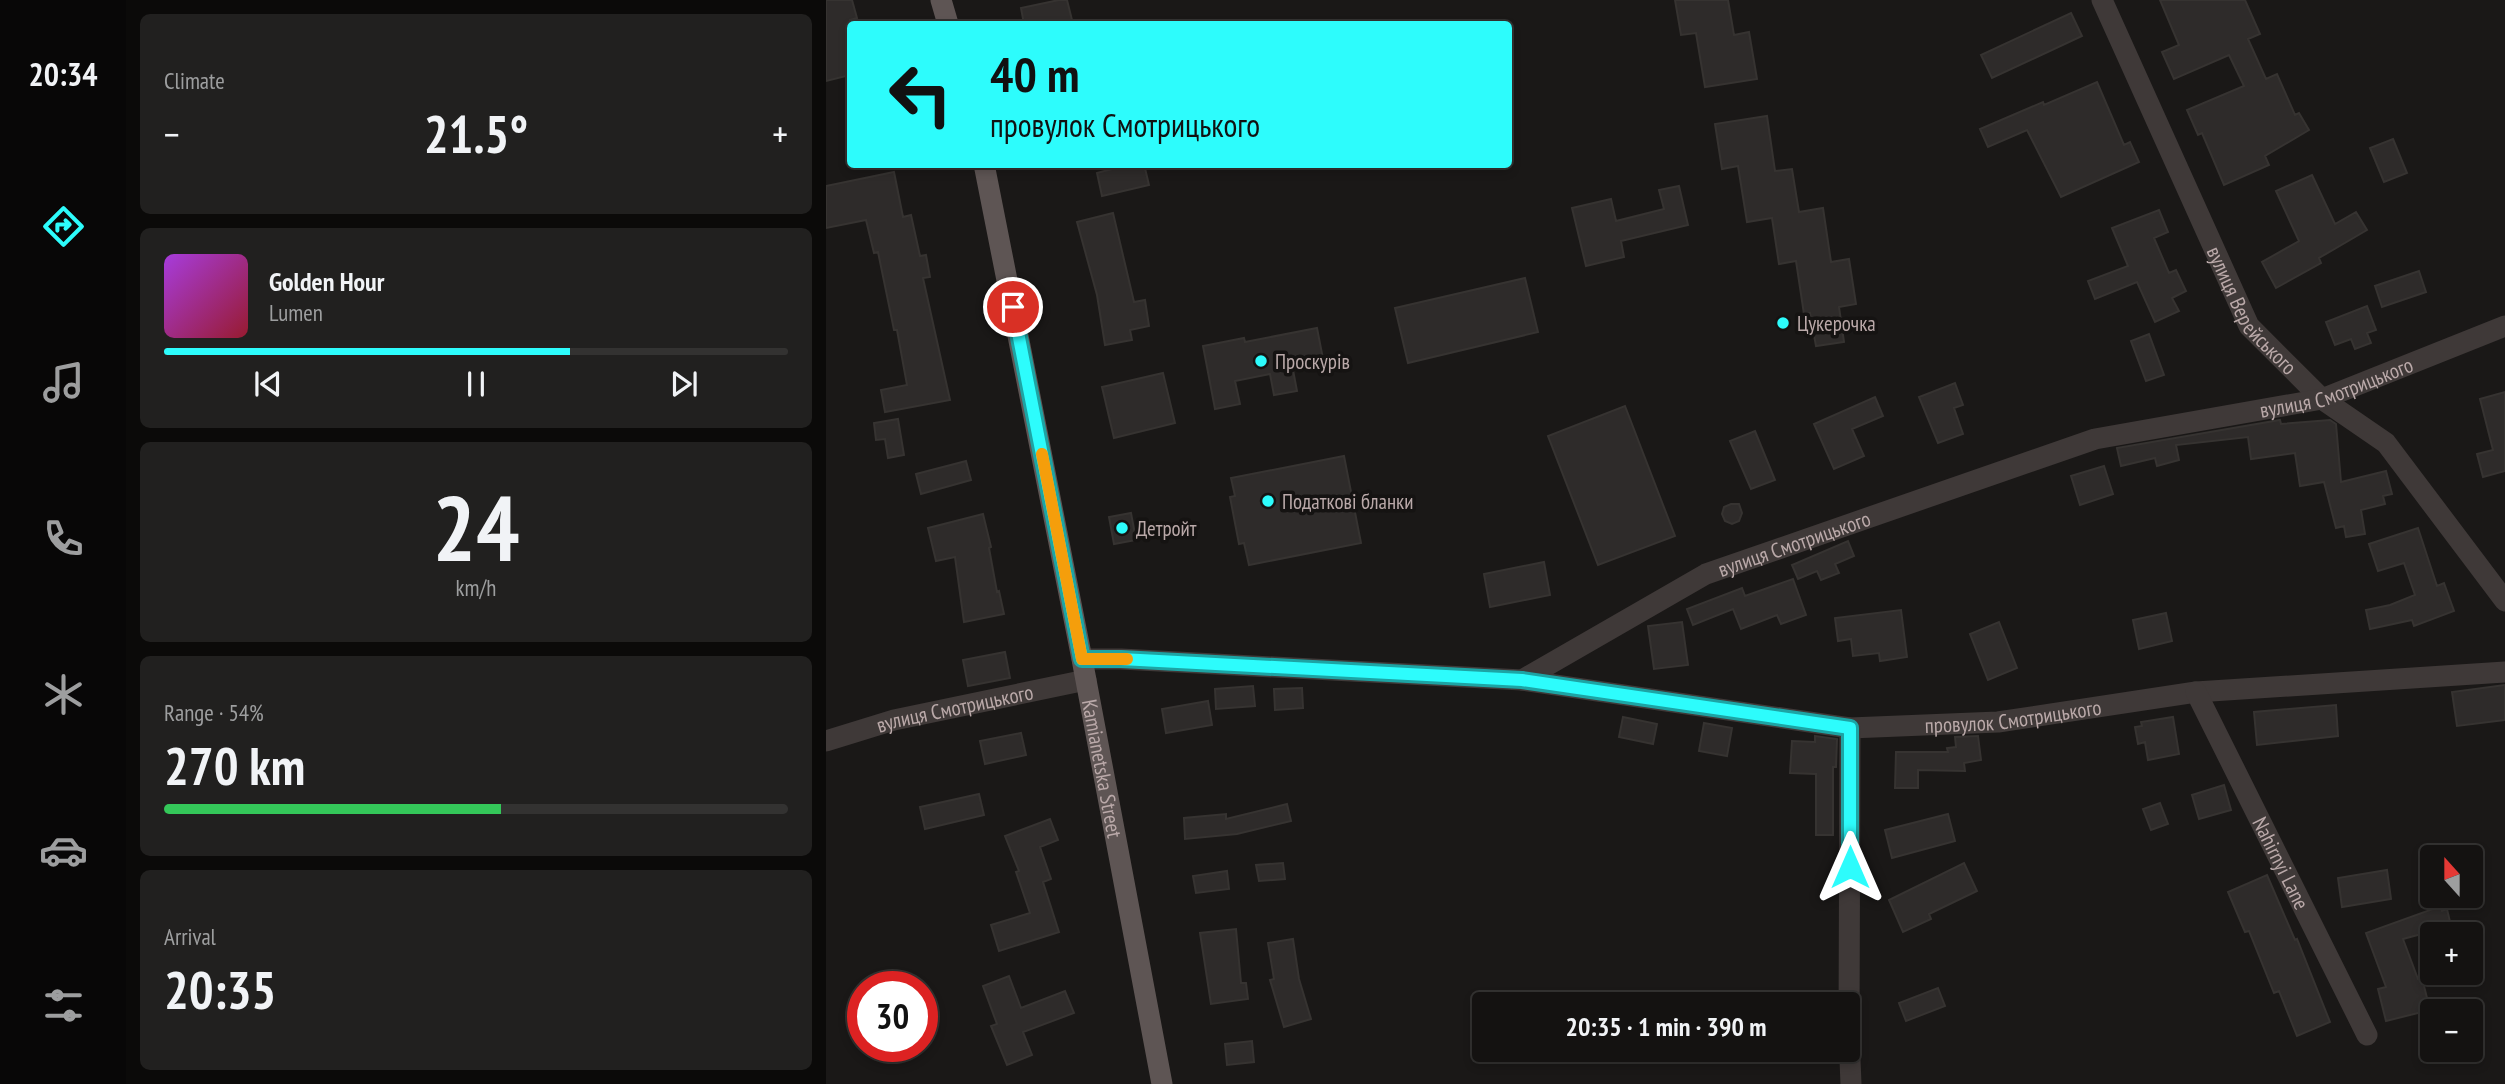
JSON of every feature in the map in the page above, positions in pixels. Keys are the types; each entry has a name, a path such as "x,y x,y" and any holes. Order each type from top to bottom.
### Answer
{"main road":[{"path":"941,0 947,21"},
{"name":"Kamianetska Street","path":"985,168 1084,669 1162,1084"}],"street":[{"name":"вулиця Верейського","path":"2102,0 2249,326 2322,399 2386,443 2505,601"},
{"name":"вулиця Смотрицького","path":"826,741 894,720 958,708 1121,659 1522,680 1706,573 2095,439 2322,399 2505,326"},
{"name":"провулок Смотрицького","path":"1522,680 1850,728 1998,722 2196,692 2505,672"},
{"name":"Nahirnyi Lane","path":"2196,692 2367,1035"},
{"path":"1850,728 1851,1084"}],"building":[{"path":"826,0 852,0 857,18 847,21 847,76 826,81"},
{"path":"1067,0 1072,21 1023,21 1021,8"},
{"path":"1675,0 1728,0 1734,35 1749,32 1757,79 1705,87 1696,33 1681,35"},
{"path":"2160,0 2245,0 2260,34 2248,39 2266,79 2277,74 2295,115 2299,113 2309,130 2265,156 2269,165 2224,185 2202,133 2198,135 2187,110 2244,86 2229,55 2174,79 2162,52 2179,45"},
{"path":"2071,13 2082,36 1992,78 1981,55"},
{"path":"2097,82 2124,145 2130,142 2139,162 2061,197 2027,130 1988,147 1980,129"},
{"path":"1767,116 1775,171 1792,169 1799,212 1823,208 1831,262 1849,259 1856,304 1839,307 1844,342 1816,346 1810,313 1804,314 1796,261 1779,264 1772,218 1747,222 1738,166 1722,169 1715,124"},
{"path":"2393,139 2407,173 2384,182 2370,148"},
{"path":"1116,168 1145,168 1149,185 1102,196 1097,173"},
{"path":"894,172 903,217 911,215 920,256 926,255 930,277 923,278 950,400 885,412 881,390 907,385 878,252 874,253 866,220 826,228 826,186"},
{"path":"2312,175 2335,224 2356,212 2367,230 2319,258 2321,263 2276,288 2262,262 2299,241 2276,191"},
{"path":"1679,186 1688,225 1621,241 1624,257 1586,266 1572,208 1611,199 1616,221 1664,209 1659,190"},
{"path":"2159,210 2168,232 2154,238 2169,273 2176,270 2186,291 2172,298 2179,311 2155,322 2137,282 2095,299 2088,281 2128,266 2112,228"},
{"path":"1113,213 1134,302 1145,300 1149,326 1130,330 1132,340 1105,345 1097,295 1077,222"},
{"path":"2419,271 2426,292 2382,307 2375,286"},
{"path":"1525,278 1538,332 1408,363 1395,308"},
{"path":"2367,306 2376,330 2367,333 2371,343 2355,349 2351,339 2335,345 2326,322"},
{"path":"1317,328 1324,364 1293,370 1297,391 1274,395 1270,374 1235,381 1240,404 1215,409 1203,346 1244,338 1245,342"},
{"path":"2149,334 2164,375 2146,381 2131,341"},
{"path":"1163,373 1175,423 1114,438 1102,387"},
{"path":"1955,383 1963,405 1954,408 1963,434 1938,443 1919,397"},
{"path":"2505,392 2505,471 2483,477 2477,454 2493,450 2480,399"},
{"path":"1875,397 1883,416 1852,429 1864,456 1834,469 1814,424"},
{"path":"1625,406 1675,536 1598,565 1548,436"},
{"path":"898,419 904,455 888,458 885,439 876,440 874,423"},
{"path":"2280,420 2281,424 2330,420 2336,424 2341,482 2386,471 2392,494 2383,496 2385,504 2361,510 2365,534 2346,537 2344,526 2336,528 2324,482 2300,486 2295,453 2251,459 2248,437 2176,445 2179,460 2157,466 2155,458 2121,466 2117,448"},
{"path":"1755,431 1775,480 1751,489 1730,441"},
{"path":"1344,456 1361,543 1249,565 1244,543 1239,544 1230,497 1235,496 1231,478"},
{"path":"966,461 971,480 921,494 916,474"},
{"path":"2104,466 2113,494 2080,505 2071,476"},
{"path":"1739,504 1742,513 1739,521 1732,524 1725,521 1722,514 1724,507"},
{"path":"1131,513 1136,540 1114,544 1109,517"},
{"path":"983,514 997,592 999,591 1004,614 964,622 955,557 936,561 928,528"},
{"path":"2418,528 2437,586 2444,583 2454,611 2414,626 2412,620 2370,629 2366,610 2390,605 2415,595 2404,563 2378,571 2369,544"},
{"path":"1848,541 1854,556 1835,564 1839,573 1821,580 1817,571 1798,579 1792,565"},
{"path":"1544,562 1550,595 1490,607 1484,574"},
{"path":"1793,579 1806,615 1781,624 1777,615 1741,629 1733,609 1693,625 1687,609 1742,588 1745,596"},
{"path":"1901,610 1907,657 1880,661 1879,653 1853,656 1851,639 1838,641 1835,618"},
{"path":"2166,613 2172,641 2139,649 2133,620"},
{"path":"1682,622 1688,665 1654,669 1648,626"},
{"path":"1999,622 2017,668 1988,680 1970,634"},
{"path":"1005,652 1010,678 968,686 963,660"},
{"path":"2505,685 2505,720 2457,726 2452,692"},
{"path":"1253,686 1255,706 1216,709 1215,689"},
{"path":"1302,688 1303,708 1275,710 1274,689"},
{"path":"1208,701 1212,725 1166,733 1162,709"},
{"path":"2336,705 2338,736 2257,745 2254,712"},
{"path":"1623,717 1657,724 1653,744 1619,737"},
{"path":"2173,717 2179,754 2148,760 2145,742 2138,744 2135,727 2142,726 2141,722"},
{"path":"1704,723 1732,728 1727,756 1699,751"},
{"path":"1021,733 1026,755 985,764 980,741"},
{"path":"1815,736 1837,739 1836,767 1833,767 1833,835 1816,835 1816,774 1790,773 1792,741 1815,742"},
{"path":"1978,736 1981,760 1964,763 1965,771 1918,770 1918,788 1895,788 1896,752 1948,752 1947,748 1956,747 1955,737"},
{"path":"2224,785 2231,810 2199,819 2192,795"},
{"path":"979,794 984,815 925,829 920,807"},
{"path":"2160,803 2168,824 2151,830 2143,809"},
{"path":"1287,804 1291,821 1237,834 1185,839 1184,818 1226,814 1226,819"},
{"path":"1948,814 1955,841 1892,858 1885,830"},
{"path":"1050,819 1058,840 1040,847 1051,879 1043,882 1059,932 999,951 991,925 1030,913 1016,872 1019,871 1005,836"},
{"path":"1283,863 1285,879 1259,881 1256,865"},
{"path":"1964,863 1977,891 1929,914 1931,919 1903,932 1889,900"},
{"path":"2387,870 2391,899 2342,907 2338,878"},
{"path":"1227,871 1229,889 1196,893 1193,876"},
{"path":"2267,875 2295,940 2297,939 2330,1022 2297,1036 2279,991 2274,993 2249,931 2245,932 2228,892"},
{"path":"2435,908 2441,908 2442,911 2447,909 2450,922 2420,922 2420,934 2403,939 2427,999 2420,999 2420,1012 2386,1021 2378,989 2386,987 2366,933"},
{"path":"1236,929 1241,983 1246,983 1248,999 1211,1004 1200,933"},
{"path":"1293,939 1299,979 1311,1019 1284,1027 1270,980 1274,979 1268,943"},
{"path":"1009,976 1021,1008 1065,991 1074,1013 1023,1032 1032,1055 1007,1065 991,1026 997,1024 983,986"},
{"path":"1938,988 1945,1006 1906,1021 1899,1003"},
{"path":"1252,1041 1254,1062 1227,1065 1225,1044"}],"slow traffic":[{"path":"1042,454 1082,659 1127,659"}],"place":[{"name":"Цукерочка","path":"1783,323"},
{"name":"Проскурів","path":"1261,361"},
{"name":"Податкові бланки","path":"1268,501"},
{"name":"Детройт","path":"1122,528"}],"route":[{"path":"1013,307 1082,659 1522,680 1850,728 1850,867"}]}
